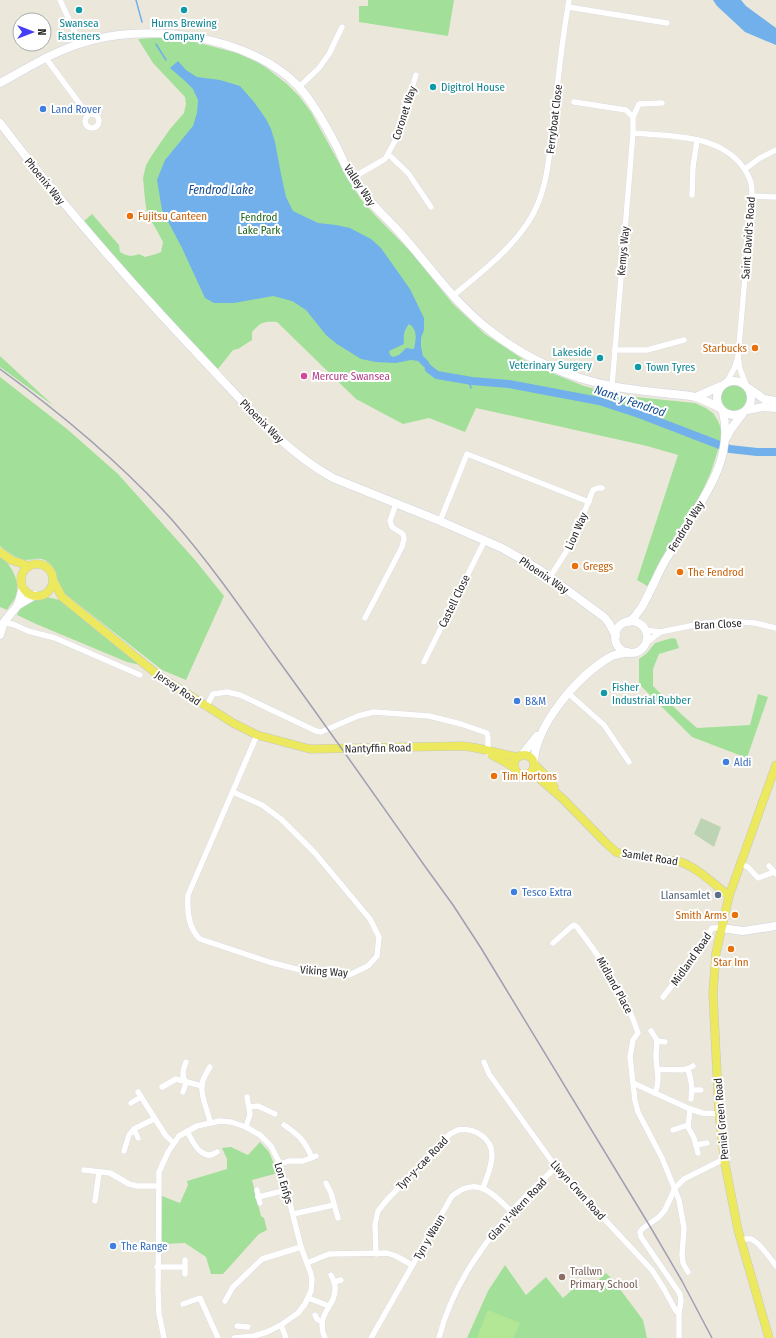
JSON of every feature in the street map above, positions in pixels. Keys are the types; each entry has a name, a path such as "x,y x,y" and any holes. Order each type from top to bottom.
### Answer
{"main road":[{"path":"0,552 11,560 28,566 38,564 51,570 53,580 52,585 45,593 35,595 30,594 23,587 22,576 23,572 28,566"},
{"path":"11,560 22,576"},
{"name":"Jersey Road","path":"53,580 62,597 158,675 233,723 258,735 310,749"},
{"name":"Jersey Road","path":"45,593 62,597"},
{"name":"Nantyffin Road","path":"310,749 446,746 520,756"},
{"name":"Nantyffin Road","path":"488,751 514,769"},
{"path":"520,756 531,757 535,764 533,771 528,775 520,775 514,769 514,764 520,756"},
{"name":"Samlet Road","path":"535,764 563,799"},
{"path":"728,896 776,765"},
{"name":"Samlet Road","path":"528,775 537,776 563,799 616,852 681,862 693,868 718,886 728,896"},
{"path":"718,886 732,881 737,873"},
{"name":"Peniel Green Road","path":"728,896 716,953 713,993 719,1114 724,1159 731,1200 769,1338"}],"street":[{"path":"60,0 80,43"},
{"name":"Ferryboat Close","path":"453,296 493,262 508,247 528,224 537,207 548,174 569,0"},
{"path":"568,7 667,23"},
{"path":"299,87 319,68 329,54 342,27"},
{"name":"Valley Way","path":"0,84 45,57 80,43 117,35 135,33 173,33 215,42 250,52 278,69 299,87 329,132 352,178 372,205 401,235 453,296 493,333 528,355 581,379 612,386 696,397 721,410"},
{"path":"45,57 88,115"},
{"name":"Coronet Way","path":"352,178 385,159 395,141 416,75"},
{"path":"574,102 626,110 633,117 639,104 662,103"},
{"name":"Kemys Way","path":"612,386 633,134 633,117"},
{"name":"Phoenix Way","path":"0,123 74,216 114,262 263,423 296,453 311,465 334,478 396,504 440,520 485,540 520,558 550,577 604,617 610,623 616,639"},
{"name":"Saint David's Road","path":"633,134 678,136 713,144 731,154 744,169 751,182 752,196 738,357 734,369 724,384"},
{"path":"692,195 693,167 697,140"},
{"path":"744,169 760,158 776,150"},
{"path":"388,154 408,173 431,207"},
{"path":"752,196 776,197"},
{"path":"615,350 647,350 684,340"},
{"name":"Saint David's Road","path":"738,357 740,369 748,387"},
{"path":"776,401 764,399 748,387 736,381 724,384 717,395 717,401 721,410 735,416 745,411 763,407 776,408"},
{"name":"Valley Way","path":"696,397 724,384"},
{"path":"745,411 751,402 751,394 748,387"},
{"name":"Fendrod Way","path":"626,623 642,609 669,554 703,499 715,476 725,440 726,423 721,410"},
{"name":"Fendrod Way","path":"725,440 731,429 745,411"},
{"path":"440,520 467,454 589,502"},
{"name":"Lion Way","path":"550,577 573,541 593,490 602,488"},
{"path":"365,618 402,547 404,539 403,534 392,527 390,521 396,504"},
{"name":"Castell Close","path":"424,662 485,540"},
{"path":"18,605 23,587"},
{"path":"0,635 2,620 18,605 35,595"},
{"path":"535,764 534,753 536,746 557,707 568,693 588,673 611,656 638,651 646,643 647,637 641,618 642,609"},
{"name":"Phoenix Way","path":"604,617 616,622 626,623"},
{"name":"Jersey Road","path":"2,620 28,631 55,638 140,674"},
{"name":"Bran Close","path":"644,629 660,632 705,623 730,621 755,623 776,628"},
{"path":"611,656 618,629 626,623 636,622 644,629"},
{"name":"Bran Close","path":"646,643 660,632"},
{"path":"616,639 621,649 628,652"},
{"path":"206,706 213,694 227,692 240,696 321,732 358,716 374,712 429,716 461,724 487,733 488,751"},
{"path":"568,693 604,725 629,762"},
{"path":"520,756 549,721"},
{"name":"Viking Way","path":"233,792 262,805 281,819 315,854 370,918 379,937 377,956 368,966 349,975 308,972 269,962 200,939 195,934 189,917 188,896 233,792 258,735"},
{"path":"740,864 748,867 758,878 775,873 769,866"},
{"name":"Midland Place","path":"553,943 571,927 574,925 577,927 603,962 624,997 638,1033 634,1040 630,1057 635,1101 638,1112 659,1153 679,1200 684,1228 682,1255 683,1263 688,1272"},
{"path":"721,928 743,931 776,926"},
{"name":"Midland Road","path":"663,997 697,953 712,928 721,928"},
{"path":"651,1031 657,1041 656,1057 658,1086 655,1093"},
{"path":"657,1041 665,1042"},
{"path":"183,1092 186,1083 183,1075 186,1062"},
{"name":"Llwyn Crwn Road","path":"484,1062 489,1074 556,1167 652,1270 676,1311 679,1313"},
{"path":"210,1066 203,1079 202,1086 203,1097 210,1122"},
{"path":"658,1070 690,1068 692,1090 691,1099"},
{"path":"162,1087 176,1079 186,1083 202,1086"},
{"path":"633,1082 690,1109 703,1113 719,1114"},
{"path":"692,1090 701,1090"},
{"path":"131,1103 139,1094 166,1136 173,1142"},
{"path":"246,1127 249,1119 247,1096"},
{"path":"249,1107 258,1106 275,1114"},
{"path":"690,1109 688,1125 698,1153"},
{"path":"124,1151 129,1135 134,1130 154,1118"},
{"name":"Lon Enfys","path":"164,1338 159,1314 159,1172 173,1142 179,1136 197,1126 220,1121 231,1122 246,1127 260,1135 271,1146 280,1164 301,1247 312,1280 311,1291 298,1313 281,1325 266,1332 254,1336 234,1338"},
{"path":"280,1164 289,1161 303,1161 314,1157 299,1135 284,1125"},
{"path":"673,1130 688,1125"},
{"path":"295,1132 298,1126"},
{"path":"134,1130 138,1138"},
{"name":"Tyn-y-cae Road","path":"376,1254 375,1224 378,1211 450,1134 458,1130 470,1130 483,1136 488,1142 492,1154 491,1163 483,1188"},
{"path":"187,1131 198,1151 203,1154 214,1155 217,1152"},
{"path":"696,1145 707,1143"},
{"path":"679,1338 680,1294 659,1264 640,1232 659,1217 665,1210 675,1188 684,1179 724,1159"},
{"name":"Glan Y-Wern Road","path":"439,1338 452,1301 466,1273 482,1247 512,1211 556,1167"},
{"path":"84,1170 110,1173 129,1184 137,1186 158,1186"},
{"path":"95,1201 99,1172"},
{"path":"326,1183 331,1193 338,1218"},
{"name":"Tyn y Waun","path":"371,1338 452,1196 463,1189 476,1187 483,1188"},
{"path":"483,1188 494,1195 512,1211"},
{"path":"257,1190 259,1200 287,1190"},
{"path":"293,1214 334,1205"},
{"path":"741,1240 754,1240 776,1266"},
{"path":"225,1301 233,1287 262,1259 301,1247"},
{"path":"307,1263 329,1254 387,1253 412,1265"},
{"path":"185,1260 185,1274"},
{"path":"652,1270 659,1264"},
{"path":"158,1267 185,1267"},
{"path":"325,1338 322,1332 322,1322 335,1287 331,1275"},
{"path":"334,1282 341,1280"},
{"path":"182,1304 200,1298 218,1338"},
{"path":"308,1298 329,1306"},
{"path":"201,1318 208,1315"},
{"path":"315,1315 316,1319 322,1322"},
{"path":"281,1325 286,1338"},
{"path":"243,1327 243,1337"}],"green space":[{"path":"368,0 454,0 448,36 359,22 359,6 368,6"},
{"name":"Fendrod Lake Park","path":"173,37 237,53 257,62 287,84 299,96 311,112 360,198 412,253 453,304 485,334 532,365 584,386 610,393 636,397 695,403 713,413 721,429 722,437 711,472 697,503 649,587 637,580 678,455 647,446 476,408 465,432 429,418 403,424 356,399 277,322 265,322 258,326 252,332 252,340 238,349 233,350 218,369 132,278 84,221 92,214 119,245 120,252 129,256 139,254 145,257 161,252 163,242 147,214 143,178 146,165 170,129 184,113 186,104 185,97 153,63 138,39"},
{"path":"0,356 54,406 0,367"},
{"path":"0,377 67,429 118,474 195,560 224,596 186,680 162,670 64,593 59,586 54,570 48,562 41,559 25,560 19,558 0,546"},
{"path":"734,385 745,389 749,400 745,411 734,415 723,411 719,400 723,389"},
{"path":"0,556 11,568 17,585 16,596 7,610 0,607"},
{"path":"41,597 63,601 141,665 127,662 17,615 26,603"},
{"path":"672,638 676,639 679,648 659,654 653,669 653,686 697,728 750,725 758,694 768,697 747,758 692,737 639,684 639,659 647,653 655,643"},
{"path":"701,818 721,827 714,847 694,834"},
{"path":"260,1142 269,1152 278,1173 252,1180 261,1216 264,1218 267,1230 259,1234 223,1274 211,1274 206,1257 185,1243 162,1244 162,1196 180,1203 188,1185 187,1181 227,1169 227,1159 222,1148 231,1147 248,1155"},
{"path":"505,1265 526,1295 546,1277 563,1298 583,1280 590,1288 606,1273 614,1281 643,1320 647,1338 467,1338 488,1291"},
{"path":"488,1310 520,1323 513,1338 477,1338"}],"water":[{"path":"713,0 741,0 746,6 776,28 776,45 745,32 717,6"},
{"name":"Fendrod Lake","path":"178,61 186,70 197,77 220,80 240,86 254,102 271,129 286,197 293,211 318,223 350,228 371,239 381,248 410,289 424,318 424,330 421,338 421,347 423,356 431,366 429,369 427,370 418,361 411,360 396,363 376,362 361,359 337,344 326,335 306,310 292,301 273,296 234,303 214,303 205,298 182,248 162,210 157,180 165,160 193,126 197,113 198,100 193,89 170,68","holes":["409,324 412,326 416,335 414,349 406,348 399,355 393,357 390,355 389,351 404,344 405,331"]}],"waterway":[{"name":"Nant y Fendrod","path":"136,0 142,22"},
{"name":"Nant y Fendrod","path":"156,44 166,60"},
{"name":"Nant y Fendrod","path":"429,369 437,375 472,381 509,384 599,401 639,414 730,449 757,452 776,452"},
{"name":"Nant y Fendrod","path":"467,380 471,388"}],"railway":[{"path":"0,369 91,440 133,480 173,521 224,586 453,905 481,948 651,1228 682,1281 712,1338"}],"place":[{"name":"Swansea Fasteners","path":"79,10"},
{"name":"Hurns Brewing Company","path":"184,10"},
{"name":"Digitrol House","path":"433,87"},
{"name":"Land Rover","path":"43,109"},
{"name":"Fujitsu Canteen","path":"130,216"},
{"name":"Starbucks","path":"755,348"},
{"name":"Lakeside Veterinary Surgery","path":"600,358"},
{"name":"Town Tyres","path":"638,367"},
{"name":"Mercure Swansea","path":"304,376"},
{"name":"Greggs","path":"575,566"},
{"name":"The Fendrod","path":"680,572"},
{"name":"Fisher Industrial Rubber","path":"604,693"},
{"name":"B&M","path":"517,701"},
{"name":"Aldi","path":"726,762"},
{"name":"Tim Hortons","path":"494,776"},
{"name":"Tesco Extra","path":"514,892"},
{"name":"Llansamlet","path":"718,895"},
{"name":"Smith Arms","path":"735,915"},
{"name":"Star Inn","path":"731,949"},
{"name":"The Range","path":"113,1246"},
{"name":"Trallwn Primary School","path":"562,1277"}]}
